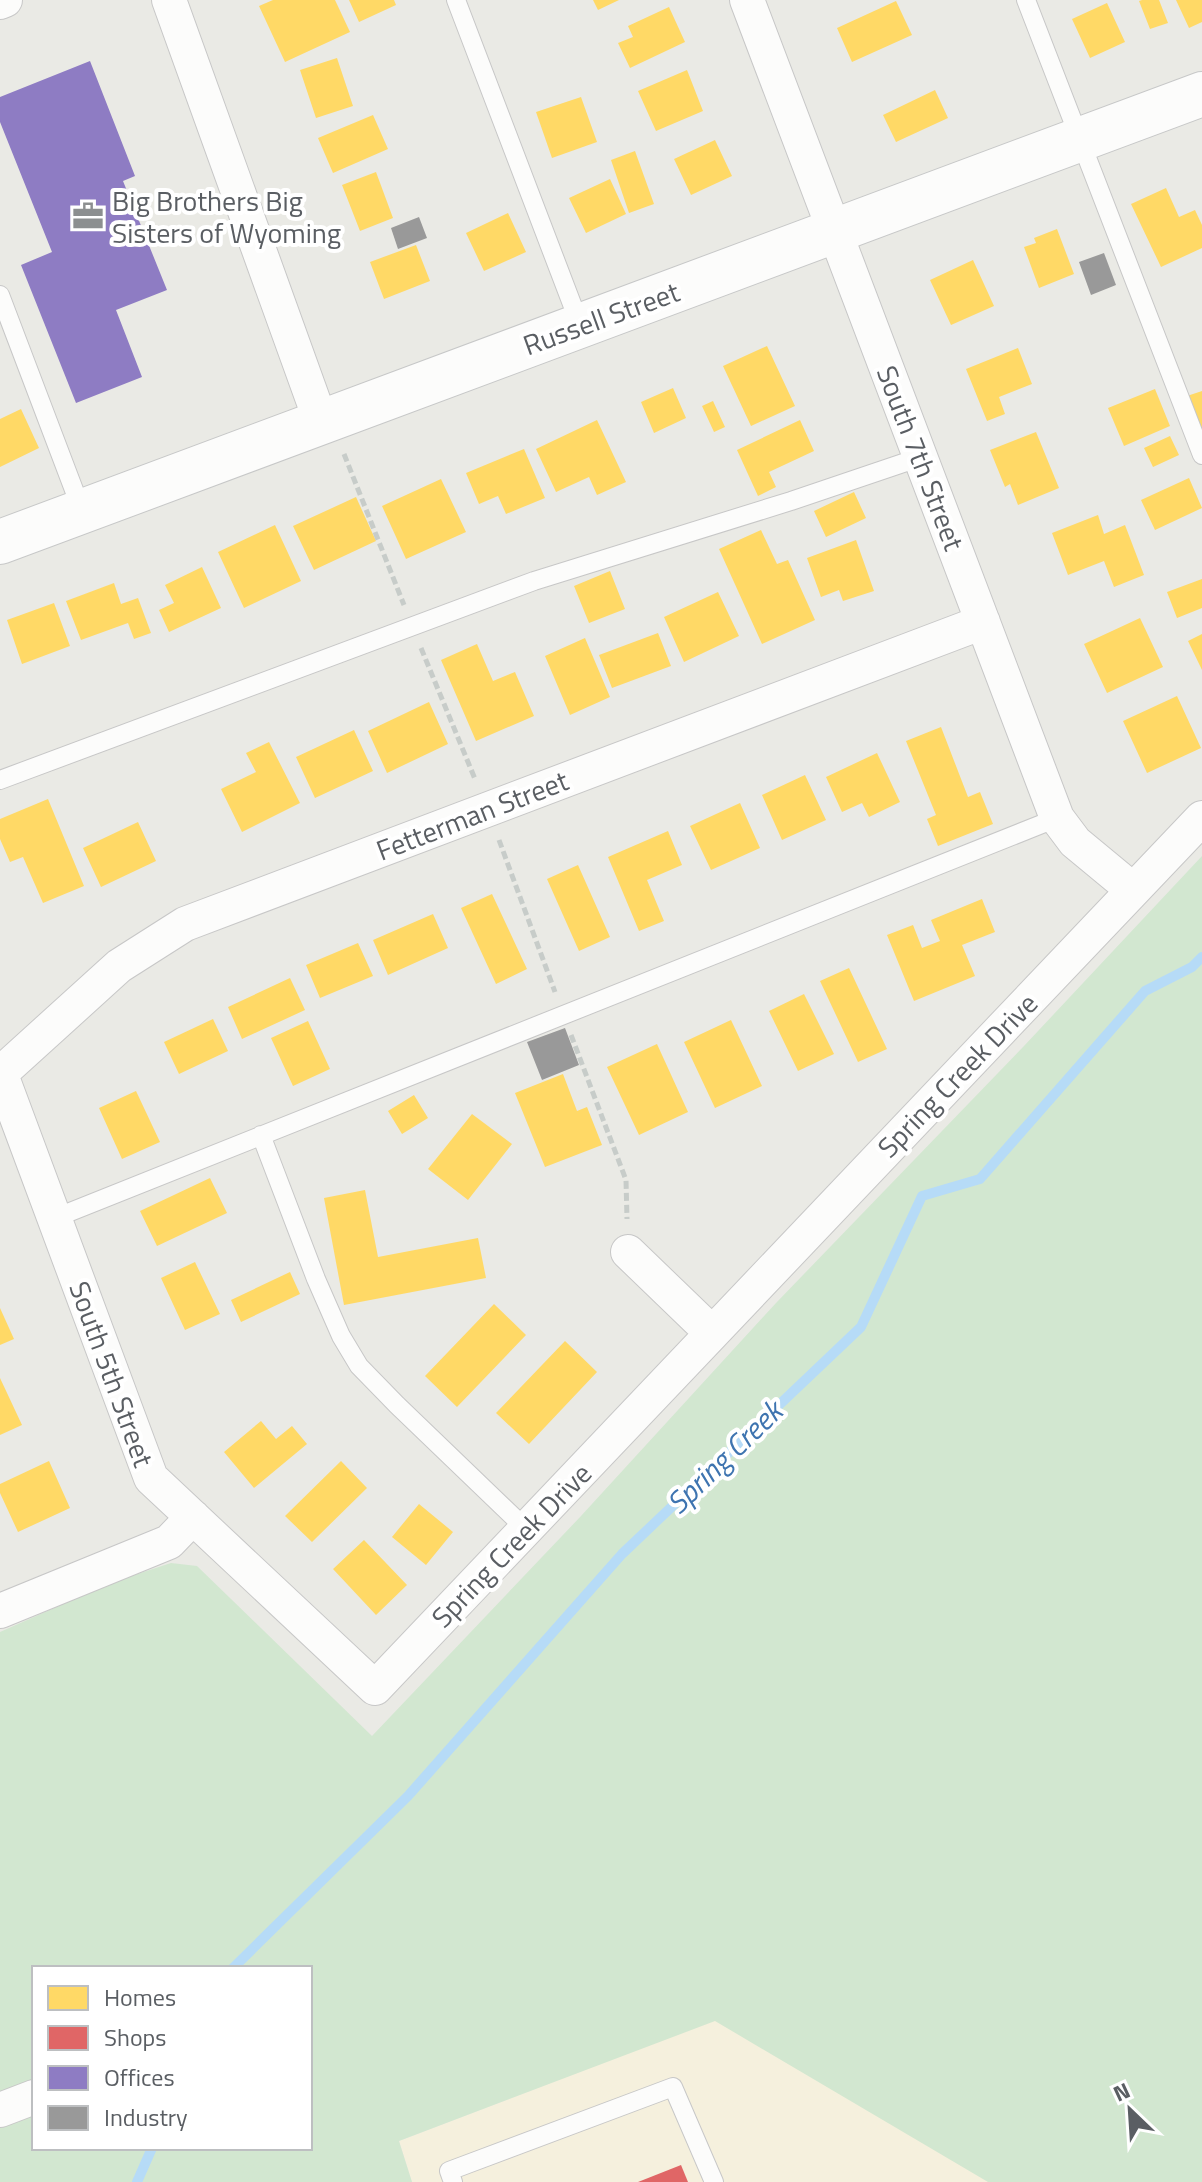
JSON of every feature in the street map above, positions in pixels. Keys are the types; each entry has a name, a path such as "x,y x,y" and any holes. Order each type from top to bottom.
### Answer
{"main road":[{"name":"Russell Street","path":"0,542 1202,94"}],"street":[{"path":"169,0 321,422"},
{"name":"South 7th Street","path":"747,0 1057,818 1075,842 1133,890"},
{"name":"Fetterman Street","path":"0,1073 119,966 185,924 983,622"},
{"name":"Spring Creek Drive","path":"375,1688 1202,818"},
{"name":"South 5th Street","path":"0,1073 151,1478 375,1688"},
{"path":"628,1252 712,1333"},
{"path":"0,1611 169,1542 193,1517"},
{"path":"0,2110 32,2098"}],"lane":[{"path":"456,0 580,325"},
{"path":"1026,0 1202,455"},
{"path":"0,295 82,511"},
{"path":"0,780 534,581 921,457"},
{"path":"55,1218 1057,818"},
{"path":"261,1135 316,1279 341,1336 359,1366 526,1529"},
{"path":"453,2182 449,2171 673,2087 714,2182"}],"shaded area":[{"path":"715,2020 997,2182 412,2182 399,2141"}],"green space":[{"path":"1202,856 1202,2182 988,2182 715,2021 399,2141 412,2182 0,2182 0,1632 113,1582 171,1563 197,1566 372,1736 581,1516 776,1303"}],"building: Homes":[{"path":"273,0 335,0 350,32 285,62 259,6"},
{"path":"349,0 394,0 396,5 359,22"},
{"path":"593,0 619,0 598,10"},
{"path":"1159,0 1168,23 1150,29 1139,1"},
{"path":"1176,0 1202,0 1202,22 1189,28"},
{"path":"896,1 912,35 852,62 837,28"},
{"path":"1107,3 1125,42 1090,58 1072,19"},
{"path":"669,7 685,42 630,68 618,43 633,37 628,26"},
{"path":"337,58 353,106 316,118 300,70"},
{"path":"687,70 703,111 656,131 638,91"},
{"path":"935,90 948,118 896,142 883,115"},
{"path":"581,97 597,142 552,158 536,112"},
{"path":"373,115 388,149 333,173 318,138"},
{"path":"715,140 732,176 691,195 674,159"},
{"path":"635,151 654,204 629,213 611,160"},
{"path":"376,172 393,218 360,231 342,185"},
{"path":"610,179 626,214 586,233 569,198"},
{"path":"1166,188 1179,217 1195,210 1202,225 1202,248 1161,267 1131,204"},
{"path":"508,213 526,252 484,271 466,233"},
{"path":"1057,229 1074,274 1039,288 1024,247 1036,243 1034,238"},
{"path":"416,245 430,281 384,299 370,262"},
{"path":"973,260 994,306 951,325 930,280"},
{"path":"767,346 795,406 751,426 723,366"},
{"path":"1018,348 1032,384 999,397 1005,414 987,421 966,369"},
{"path":"673,388 686,418 654,433 641,402"},
{"path":"1155,389 1170,426 1124,446 1108,408"},
{"path":"1202,391 1202,436 1187,396"},
{"path":"713,401 725,427 714,432 702,406"},
{"path":"21,409 39,448 0,467 0,419"},
{"path":"597,420 626,482 597,495 589,477 556,492 536,449"},
{"path":"800,420 814,451 769,472 776,487 758,496 737,450"},
{"path":"1036,432 1059,488 1018,505 1010,484 1005,487 990,450"},
{"path":"1170,436 1179,455 1153,467 1144,448"},
{"path":"524,449 545,498 506,514 498,496 479,504 466,473"},
{"path":"1189,478 1202,508 1155,530 1141,500"},
{"path":"441,479 466,532 406,559 382,506"},
{"path":"854,492 866,518 826,537 814,511"},
{"path":"356,497 376,541 314,570 293,526"},
{"path":"1098,515 1104,534 1125,525 1144,575 1114,587 1104,561 1068,575 1052,533"},
{"path":"275,525 301,581 244,608 218,552"},
{"path":"761,530 777,564 788,560 815,620 762,644 719,549"},
{"path":"856,540 874,591 843,601 839,590 821,597 807,558"},
{"path":"202,567 221,608 169,632 159,610 174,603 165,585"},
{"path":"610,571 625,609 589,623 574,586"},
{"path":"1202,579 1202,608 1177,618 1167,592"},
{"path":"114,583 121,604 138,598 151,633 134,639 128,623 81,640 66,601"},
{"path":"718,592 739,636 684,662 664,617"},
{"path":"54,603 70,646 22,664 7,620"},
{"path":"1140,618 1163,667 1107,693 1084,644"},
{"path":"658,633 671,666 612,688 599,655"},
{"path":"1202,634 1202,670 1188,641"},
{"path":"585,638 610,697 570,715 545,656"},
{"path":"477,644 493,681 515,672 534,716 476,741 441,660"},
{"path":"1177,696 1201,748 1147,773 1123,721"},
{"path":"429,702 448,744 387,773 368,731"},
{"path":"941,727 968,797 980,792 993,824 938,846 927,819 936,815 906,741"},
{"path":"354,730 373,771 315,798 296,757"},
{"path":"269,742 300,803 242,832 221,789 256,772 246,753"},
{"path":"877,753 900,802 869,817 862,803 842,812 826,777"},
{"path":"805,775 826,820 782,840 762,795"},
{"path":"48,799 84,886 43,903 23,857 10,862 0,839 0,819"},
{"path":"740,803 760,848 711,870 690,826"},
{"path":"138,822 156,861 101,887 83,848"},
{"path":"668,831 682,865 647,880 664,921 639,931 608,857"},
{"path":"578,865 610,937 579,951 547,879"},
{"path":"492,894 527,969 496,984 461,908"},
{"path":"982,899 995,932 962,945 975,976 914,1001 887,935 913,925 922,948 940,941 931,920"},
{"path":"433,914 448,948 388,975 373,940"},
{"path":"358,943 373,976 320,998 306,965"},
{"path":"849,968 887,1049 858,1062 820,981"},
{"path":"290,978 305,1010 242,1039 228,1007"},
{"path":"804,994 834,1054 798,1071 769,1011"},
{"path":"213,1019 228,1051 179,1074 164,1042"},
{"path":"731,1020 762,1086 715,1108 684,1042"},
{"path":"308,1021 330,1069 293,1086 271,1038"},
{"path":"657,1044 688,1112 639,1135 607,1067"},
{"path":"563,1074 577,1111 587,1107 602,1145 545,1167 515,1093"},
{"path":"136,1091 160,1142 122,1159 99,1108"},
{"path":"414,1095 428,1118 402,1134 388,1111"},
{"path":"472,1114 512,1144 468,1200 428,1169"},
{"path":"210,1178 227,1213 157,1246 140,1211"},
{"path":"365,1190 378,1257 478,1238 486,1278 344,1305 324,1198"},
{"path":"195,1262 220,1314 185,1330 161,1278"},
{"path":"290,1272 300,1294 241,1322 231,1300"},
{"path":"494,1304 526,1335 457,1407 425,1376"},
{"path":"0,1308 14,1339 0,1345"},
{"path":"565,1341 597,1372 529,1444 496,1413"},
{"path":"0,1378 22,1425 0,1435"},
{"path":"261,1421 276,1439 292,1426 307,1444 254,1488 224,1452"},
{"path":"49,1461 70,1508 18,1532 0,1493 0,1484"},
{"path":"341,1461 367,1488 312,1542 285,1516"},
{"path":"419,1504 453,1532 426,1565 392,1537"},
{"path":"364,1540 407,1585 376,1615 333,1569"}],"building: Shops":[{"path":"681,2165 688,2182 638,2182"}],"building: Offices":[{"name":"Big Brothers Big Sisters of Wyoming","path":"90,61 135,176 123,181 167,290 116,310 142,377 76,403 21,265 52,252 0,122 0,97"}],"building: Industry":[{"path":"419,217 427,238 398,249 391,228"},
{"path":"1104,253 1116,285 1091,295 1079,262"},
{"path":"565,1028 579,1065 542,1080 527,1042"}],"waterway":[{"name":"Spring Creek","path":"235,1966 408,1796 622,1554 861,1327 922,1196 980,1179 1145,991 1192,967 1202,957"},
{"name":"Spring Creek","path":"137,2182 151,2150"}],"place":[{"name":"Big Brothers Big Sisters of Wyoming","path":"88,216"}]}
